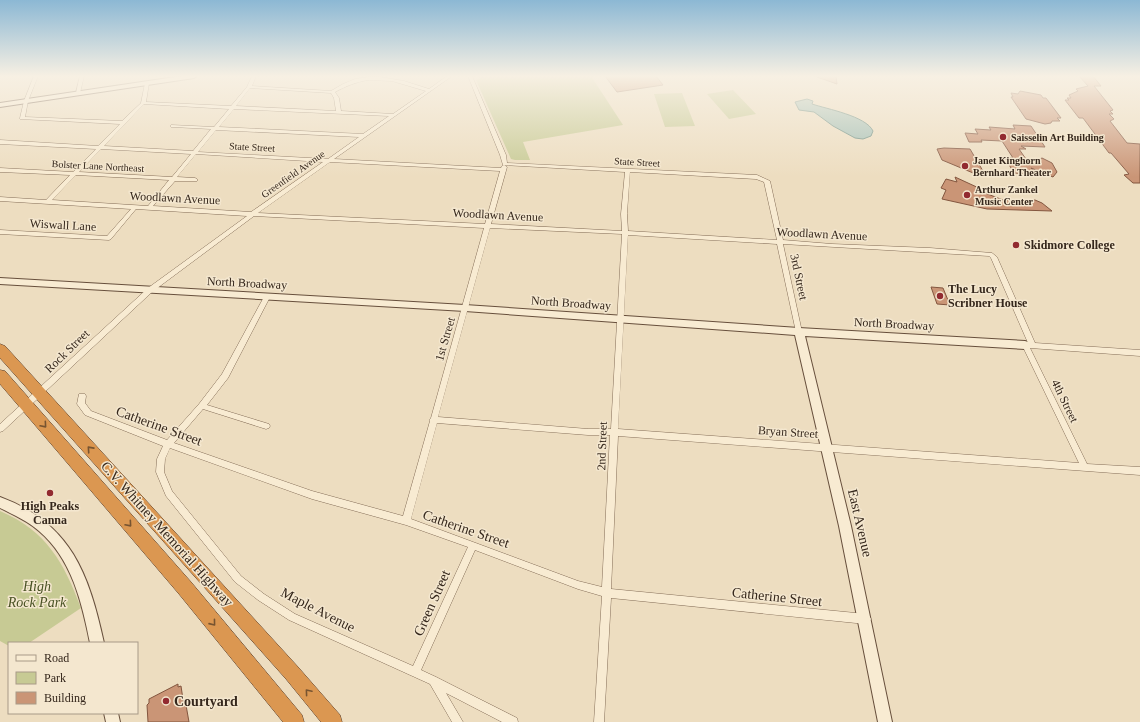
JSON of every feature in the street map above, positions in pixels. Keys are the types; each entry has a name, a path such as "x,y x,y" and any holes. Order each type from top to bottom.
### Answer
{"highway":[{"name":"C.V. Whitney Memorial Highway","path":"0,349 287,667 333,722"},
{"name":"C.V. Whitney Memorial Highway","path":"0,375 185,588 295,722"}],"street":[{"path":"24,110 22,118 124,123"},
{"path":"47,202 137,110"},
{"path":"149,208 231,110"},
{"path":"290,110 393,115"},
{"name":"Greenfield Avenue","path":"150,290 252,214 401,110"},
{"path":"484,110 503,155 504,167"},
{"path":"173,126 364,136"},
{"name":"State Street","path":"0,142 329,160 628,170 757,177 767,181"},
{"name":"1st Street","path":"406,522 504,167"},
{"name":"Bolster Lane Northeast","path":"0,170 195,180"},
{"name":"2nd Street","path":"599,722 625,233 624,214 628,170"},
{"name":"3rd Street","path":"767,181 799,332"},
{"name":"Woodlawn Avenue","path":"0,199 252,214 488,225 780,243 938,250 990,254 994,258"},
{"name":"Wiswall Lane","path":"0,232 109,238 135,207"},
{"name":"4th Street","path":"994,258 1029,345 1084,466"},
{"name":"North Broadway","path":"0,282 465,308 799,332 1140,353"},
{"name":"Rock Street","path":"0,429 150,290"},
{"path":"168,444 202,406 225,376 267,297"},
{"name":"East Avenue","path":"799,332 866,619 885,722"},
{"name":"Catherine Street","path":"82,396 81,404 88,413 168,444 312,495 406,522 473,545 578,585 607,593 866,619"},
{"path":"202,406 266,426"},
{"name":"Bryan Street","path":"433,420 588,432 614,432 826,447 1140,471"},
{"name":"Maple Avenue","path":"168,444 161,459 160,472 166,487 238,579 261,597 292,617 432,680 513,722"},
{"path":"0,502 28,516 50,532 70,558 84,590 97,642"},
{"name":"Green Street","path":"415,672 473,545"},
{"path":"432,680 458,722"}],"green space":[{"path":"489,110 613,110 623,125 523,142 530,160 511,159"},
{"path":"659,110 689,110 695,126 665,127"},
{"path":"721,110 752,110 756,114 729,119"},
{"name":"High Rock Park","path":"0,511 30,528 52,550 68,577 81,608 30,642 8,642 8,645 0,641"}],"water":[{"path":"799,110 831,110 863,121 873,131 871,136 863,139 855,138 833,126 814,112"}],"building":[{"path":"1020,110 1055,110 1061,118 1057,118 1060,121 1052,121 1051,123 1045,124 1026,119"},
{"path":"1073,110 1113,110 1110,111 1113,114 1109,114 1114,119 1110,121 1127,143 1140,144 1140,183 1133,183 1124,175 1129,174 1111,153 1109,153 1083,118 1079,118"},
{"name":"Saisselin Art Building","path":"1013,125 1031,126 1045,147 1021,146 1026,149 1019,149 1028,162 1033,162 1042,158 1052,163 1057,172 1053,177 1031,168 1036,174 1014,173 1005,158 1013,158 1002,141 981,140 982,142 969,142 965,133 978,134 975,129 991,130 989,127 1015,129"},
{"name":"Janet Kinghorn Bernhard Theater","path":"937,149 970,149 983,171 978,171 978,175 942,160"},
{"name":"Arthur Zankel Music Center","path":"955,177 981,189 980,191 1003,200 1035,200 1042,203 1052,211 987,209 942,199 946,190 941,188 946,179 957,182"},
{"name":"The Lucy Scribner House","path":"931,287 943,288 950,305 937,304"},
{"name":"Courtyard","path":"178,684 178,687 181,686 184,706 186,705 189,722 148,722 147,705 149,703 149,699"}],"place":[{"name":"Saisselin Art Building","path":"1003,137"},
{"name":"Janet Kinghorn Bernhard Theater","path":"965,166"},
{"name":"Arthur Zankel Music Center","path":"967,195"},
{"name":"Skidmore College","path":"1016,245"},
{"name":"The Lucy Scribner House","path":"940,296"},
{"name":"High Peaks Canna","path":"50,493"},
{"name":"Courtyard","path":"166,701"}]}
